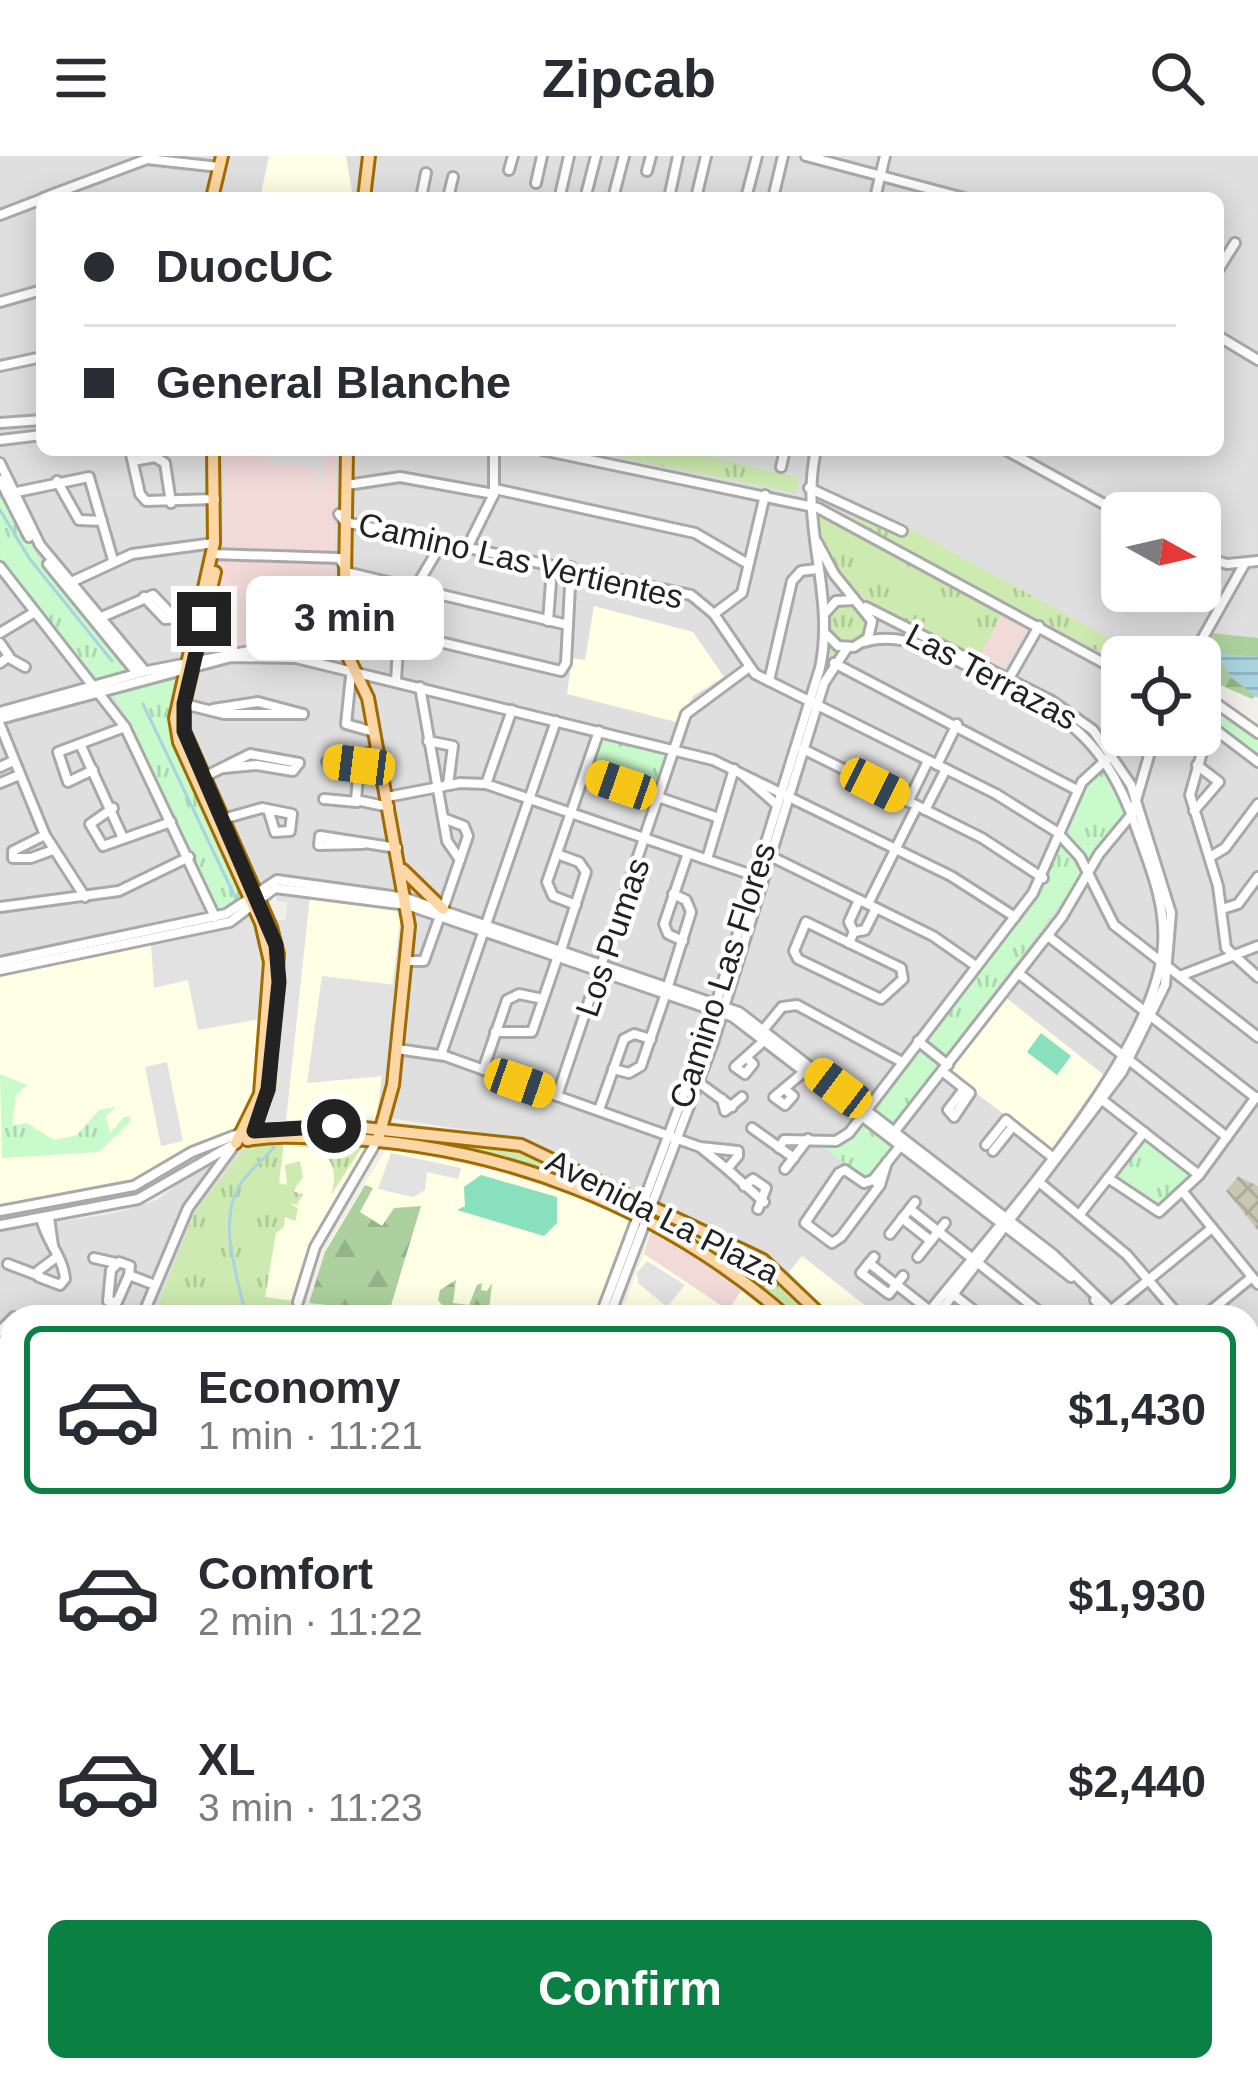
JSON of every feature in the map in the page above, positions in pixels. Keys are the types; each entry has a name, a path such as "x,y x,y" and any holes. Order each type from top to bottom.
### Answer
{"main road":[{"path":"365,192 369,156"},
{"path":"214,192 221,162"},
{"path":"217,456 220,495 215,551 176,730 274,936 279,973 268,1089 245,1137"},
{"path":"344,456 344,648 352,670"},
{"path":"199,779 185,736 184,704 196,617 215,551"},
{"path":"342,566 338,638 369,706 406,902 408,962 380,1134"},
{"path":"400,864 441,912"},
{"name":"Avenida La Plaza","path":"380,1134 596,1188"},
{"path":"442,1150 438,1141 444,1135"},
{"name":"Avenida La Plaza","path":"245,1137 444,1135 527,1147 596,1188 721,1240 778,1271 811,1305"},
{"name":"Avenida La Plaza","path":"645,1210 771,1305"},
{"path":"712,1259 721,1240"}],"street":[{"path":"509,170 512,156"},
{"path":"536,183 542,156"},
{"path":"561,191 569,156"},
{"path":"587,191 596,156"},
{"path":"615,192 624,156"},
{"path":"647,171 651,156"},
{"path":"670,192 678,156"},
{"path":"697,192 706,156"},
{"path":"748,192 757,156"},
{"path":"774,192 783,156"},
{"path":"806,156 943,192"},
{"path":"876,192 885,156"},
{"path":"59,192 147,159 221,162"},
{"path":"422,192 426,173"},
{"path":"449,192 453,177"},
{"path":"0,215 36,201"},
{"path":"1224,261 1235,243"},
{"path":"0,302 36,292"},
{"path":"1224,340 1258,360"},
{"path":"0,366 36,357"},
{"path":"0,423 36,420"},
{"path":"0,440 36,436"},
{"path":"131,456 141,497 171,503 220,495"},
{"path":"142,456 165,463 171,503"},
{"path":"468,546 495,492 494,456"},
{"path":"571,456 809,506 1101,661"},
{"path":"781,467 784,456"},
{"path":"811,522 824,558 855,600 866,607 872,624 864,642 847,648 833,644 824,628 826,613 817,569 811,522 809,506 815,456"},
{"path":"1017,456 1101,502"},
{"path":"0,463 8,494"},
{"path":"344,478 400,476 695,533 748,564"},
{"path":"8,494 89,477 113,560"},
{"path":"0,480 68,584 142,676"},
{"path":"57,481 79,520 102,521"},
{"path":"809,488 902,531"},
{"path":"714,614 741,595 765,496"},
{"name":"Camino Las Vertientes","path":"342,518 676,589 714,614 748,668 1057,832 1088,872 1110,920 1258,1037"},
{"path":"396,681 395,631 443,542"},
{"path":"68,584 113,560 215,551 342,566 414,589 568,626"},
{"path":"1221,559 1258,561"},
{"path":"1204,636 1245,563"},
{"path":"0,567 4,580 98,687 125,727 214,917"},
{"path":"344,619 558,670 566,666 571,567"},
{"path":"769,681 792,581 801,572 817,569"},
{"path":"548,621 551,582"},
{"path":"97,619 144,596 159,597 175,618 196,617"},
{"path":"826,613 839,600 855,600"},
{"name":"Las Terrazas","path":"866,607 1076,721 1101,748"},
{"path":"0,633 35,612"},
{"path":"1006,684 1039,626"},
{"name":"Camino Las Flores","path":"673,1136 698,1082 800,748 813,704 824,628"},
{"name":"Las Terrazas","path":"864,642 902,639 942,652"},
{"path":"0,644 5,660 25,667"},
{"name":"Camino Las Flores","path":"813,704 847,648"},
{"path":"85,897 45,836 11,762 0,719 98,687 272,650 736,769 967,884 1016,917"},
{"path":"822,657 1077,790"},
{"name":"Los Pumas","path":"557,1096 690,709 748,668"},
{"path":"352,670 346,724 374,732"},
{"path":"420,687 428,741 442,786 448,845 460,860"},
{"path":"184,704 224,714 264,707"},
{"path":"1221,707 1258,733"},
{"path":"486,784 512,710"},
{"path":"441,1055 556,721"},
{"path":"854,932 849,922 868,904 957,724"},
{"path":"93,770 75,782 65,778 57,754 125,727"},
{"path":"576,905 548,890 599,731"},
{"path":"1221,733 1258,762"},
{"path":"428,741 452,745 442,786"},
{"path":"81,746 113,808 122,838"},
{"path":"800,748 917,806 1042,878"},
{"path":"357,802 362,752 378,750"},
{"path":"199,779 250,754 299,763 293,771 257,765 222,768"},
{"path":"779,1148 784,1140 840,1140 864,1113 1016,917 1042,878 1077,790 1107,756"},
{"path":"1108,756 1158,879"},
{"path":"939,1305 1100,1098 1148,1014 1165,966 1172,923 1137,802 1109,756"},
{"path":"896,1132 1048,936 1132,814 1149,756"},
{"path":"1200,756 1190,795 1210,857 1225,944 1234,959 1258,977"},
{"path":"0,766 11,762"},
{"path":"328,762 359,765"},
{"path":"917,806 937,765"},
{"path":"1195,812 1219,782 1197,765"},
{"path":"736,769 781,809"},
{"path":"706,860 736,769"},
{"path":"585,772 719,818"},
{"path":"0,783 17,776"},
{"path":"324,799 388,802 442,786 486,784 760,878"},
{"path":"1210,857 1228,846 1258,804"},
{"path":"113,808 93,819 91,828 105,846 171,822"},
{"path":"218,821 245,809 268,808"},
{"path":"408,962 424,961 467,832 443,818"},
{"path":"45,836 13,851 13,858 53,850"},
{"path":"363,844 320,836 319,845 397,848"},
{"path":"682,941 664,927 688,853"},
{"path":"495,1032 530,1034 560,953 586,870 557,854"},
{"path":"767,855 868,904 976,966"},
{"path":"0,907 131,887 189,857"},
{"path":"1222,909 1238,904 1258,877"},
{"path":"0,966 214,917 283,887 406,902 720,1008 765,1034 901,1145 1005,1221"},
{"path":"613,1069 627,1073 639,1069 651,1039 691,909 673,894"},
{"path":"0,966 225,923 254,898"},
{"path":"854,932 866,929 868,904"},
{"path":"806,922 849,943 902,969 903,979 886,999 794,953 806,922"},
{"path":"849,943 854,932"},
{"path":"1048,936 1257,1096 1199,1175 1153,1213 1108,1178"},
{"path":"1178,976 1234,959 1258,946"},
{"path":"1018,974 1227,1137"},
{"path":"483,1070 509,998 544,998"},
{"path":"758,1083 735,1067 743,1056 749,1060 782,1007 797,1005 902,1062"},
{"name":"Camino Las Flores","path":"609,1305 720,1008"},
{"path":"765,1034 805,1071 896,1132 1101,1305"},
{"path":"599,1110 626,1037 651,1039"},
{"path":"918,1042 964,1089"},
{"path":"397,1048 441,1055 700,1147 738,1151 727,1169"},
{"path":"789,1108 774,1097 782,1087 788,1090 805,1071"},
{"path":"698,1082 722,1098 721,1110 742,1097"},
{"path":"1100,1098 1199,1175"},
{"path":"1037,1180 1100,1098"},
{"path":"990,1148 1013,1126 1051,1156"},
{"path":"752,1129 794,1158"},
{"path":"1080,1214 1144,1132"},
{"path":"298,1302 315,1247 380,1134"},
{"path":"147,1305 188,1208 245,1137"},
{"name":"Avenida La Plaza","path":"0,1211 128,1188 245,1137"},
{"path":"785,1169 809,1138"},
{"path":"822,1257 901,1145"},
{"path":"700,1147 744,1186 753,1179 763,1202 776,1183"},
{"path":"209,1151 219,1166"},
{"name":"Avenida La Plaza","path":"0,1226 132,1201 151,1194 209,1151"},
{"path":"832,1244 805,1223 806,1216 838,1173 845,1170 864,1183 877,1182"},
{"path":"1037,1180 1080,1214 1170,1305"},
{"path":"145,1182 143,1188 151,1194"},
{"path":"128,1188 132,1201"},
{"path":"1183,1192 1255,1281 1220,1305"},
{"path":"890,1234 912,1205 934,1236"},
{"path":"8,1264 62,1284 45,1217"},
{"path":"902,1218 974,1261 1031,1305"},
{"path":"918,1257 945,1223"},
{"path":"1121,1305 1212,1228"},
{"path":"38,1275 56,1252"},
{"path":"92,1301 118,1302 129,1273 125,1262 94,1258"},
{"path":"889,1294 859,1275 871,1260 900,1280 921,1305"},
{"path":"107,1301 116,1263"},
{"path":"129,1273 156,1282"},
{"path":"882,1303 900,1280"},
{"path":"951,1292 967,1305"}],"shaded area":[{"path":"0,156 1258,156 1258,638 1202,632 1200,636 1101,636 1101,756 1221,756 1221,740 1258,768 1258,1089 1182,1191 1203,1218 1206,1214 1191,1191 1258,1103 1258,1186 1238,1176 1226,1191 1258,1231 1258,1305 817,1305 776,1264 547,1149 511,1137 377,1116 402,910 276,892 226,914 0,958"},
{"path":"269,156 346,156 352,192 261,192"},
{"path":"225,456 336,456 334,553 224,551"},
{"path":"269,456 325,456 324,482 315,483 314,466 268,464"},
{"path":"333,560 334,658 270,646 200,654 219,561"},
{"path":"594,606 693,632 724,677 693,696 680,723 567,694 572,658 585,660"},
{"path":"1002,614 1028,628 1002,670 978,659"},
{"path":"276,892 401,909 377,1116 286,1120 299,993 284,991 274,920 286,920 287,902 265,897"},
{"path":"276,892 310,896 286,1120 265,1123 274,1096 284,991 274,920 286,920 287,902 276,901"},
{"path":"252,914 267,970 255,1095 241,1129 205,1140 127,1182 0,1205 0,973 200,933"},
{"path":"252,914 266,956 261,1019 198,1030 188,980 154,988 151,943 234,924"},
{"path":"322,976 396,985 384,1076 307,1083"},
{"path":"1005,997 1104,1075 1051,1150 947,1071"},
{"path":"167,1062 183,1141 161,1146 145,1067"},
{"path":"284,1141 374,1141 316,1238 293,1301 265,1298"},
{"path":"388,1146 521,1178 631,1217 598,1305 309,1303 329,1243"},
{"path":"244,1149 195,1211 158,1305 0,1305 0,1231 115,1213 157,1200 206,1162"},
{"path":"391,1153 461,1168 458,1179 427,1172 425,1190 413,1197 378,1189"},
{"path":"1238,1176 1258,1186 1258,1231 1226,1191"},
{"path":"652,1230 744,1287 733,1305 720,1305 644,1254"},
{"path":"644,1254 720,1305 624,1305"},
{"path":"802,1256 865,1305 819,1305 789,1272"},
{"path":"647,1261 685,1285 665,1305 638,1283 637,1273"},
{"path":"744,1287 766,1305 731,1305"}],"green space":[{"path":"614,456 707,456 799,478 796,493"},
{"path":"0,489 37,555 130,673 100,682 10,573 0,557"},
{"path":"816,512 1002,614 978,659 898,620 855,589 838,569"},
{"path":"856,512 903,534 907,527 1105,636 1101,636 1101,653 853,520"},
{"path":"847,604 861,609 866,623 861,637 847,642 833,637 828,623 833,609"},
{"path":"1212,633 1258,638 1258,657 1221,654 1221,636"},
{"path":"827,643 843,650 824,677 702,1065 607,1305 700,1061"},
{"path":"1221,661 1231,677 1256,696 1252,699 1221,685"},
{"path":"176,680 169,715 175,743 245,896 239,905 216,916 130,722 112,694"},
{"path":"1221,710 1258,736 1258,758 1221,731"},
{"path":"601,737 672,752 658,793 591,771"},
{"path":"1102,766 1127,811 1091,861 1064,831 1078,796"},
{"path":"1061,842 1082,876 892,1126 870,1108 1036,897"},
{"path":"1041,1033 1071,1056 1057,1075 1027,1052"},
{"path":"0,1074 27,1085 16,1095 12,1126 27,1123 54,1140 77,1135 99,1110 116,1107 106,1116 110,1133 124,1117 131,1116 130,1122 99,1152 2,1158"},
{"path":"865,1121 897,1145 866,1181 819,1143 843,1144"},
{"path":"449,1138 517,1147 596,1186 593,1192 447,1148"},
{"path":"334,1139 374,1141 360,1150 331,1195 334,1173 327,1158 312,1149 291,1147"},
{"path":"1143,1140 1192,1178 1156,1209 1115,1180"},
{"path":"284,1141 279,1183 287,1185 285,1165 300,1161 303,1177 293,1191 303,1194 297,1205 290,1203 298,1209 295,1221 285,1217 284,1227 276,1233 265,1297 293,1301 292,1305 158,1305 195,1211 244,1149"},
{"path":"481,1175 557,1197 557,1223 544,1236 457,1210 465,1206 464,1187"},
{"path":"365,1185 373,1188 360,1212 382,1226 394,1208 421,1206 391,1305 309,1303 325,1252"},
{"path":"655,1209 771,1270 807,1305 780,1305 651,1218"},
{"path":"456,1280 453,1303 469,1305 442,1305 440,1290"},
{"path":"482,1283 481,1290 487,1291 492,1283 490,1305 469,1305 477,1285"}],"water":[{"path":"1221,653 1258,657 1258,698 1231,677"}],"waterway":[{"path":"0,510 29,558 112,661"},
{"path":"143,704 236,899"},
{"path":"243,1305 231,1249 230,1215 241,1183 274,1147"}],"route":[{"path":"204,619 184,704 184,731 271,927 279,963 268,1089 254,1131 334,1126"}]}
